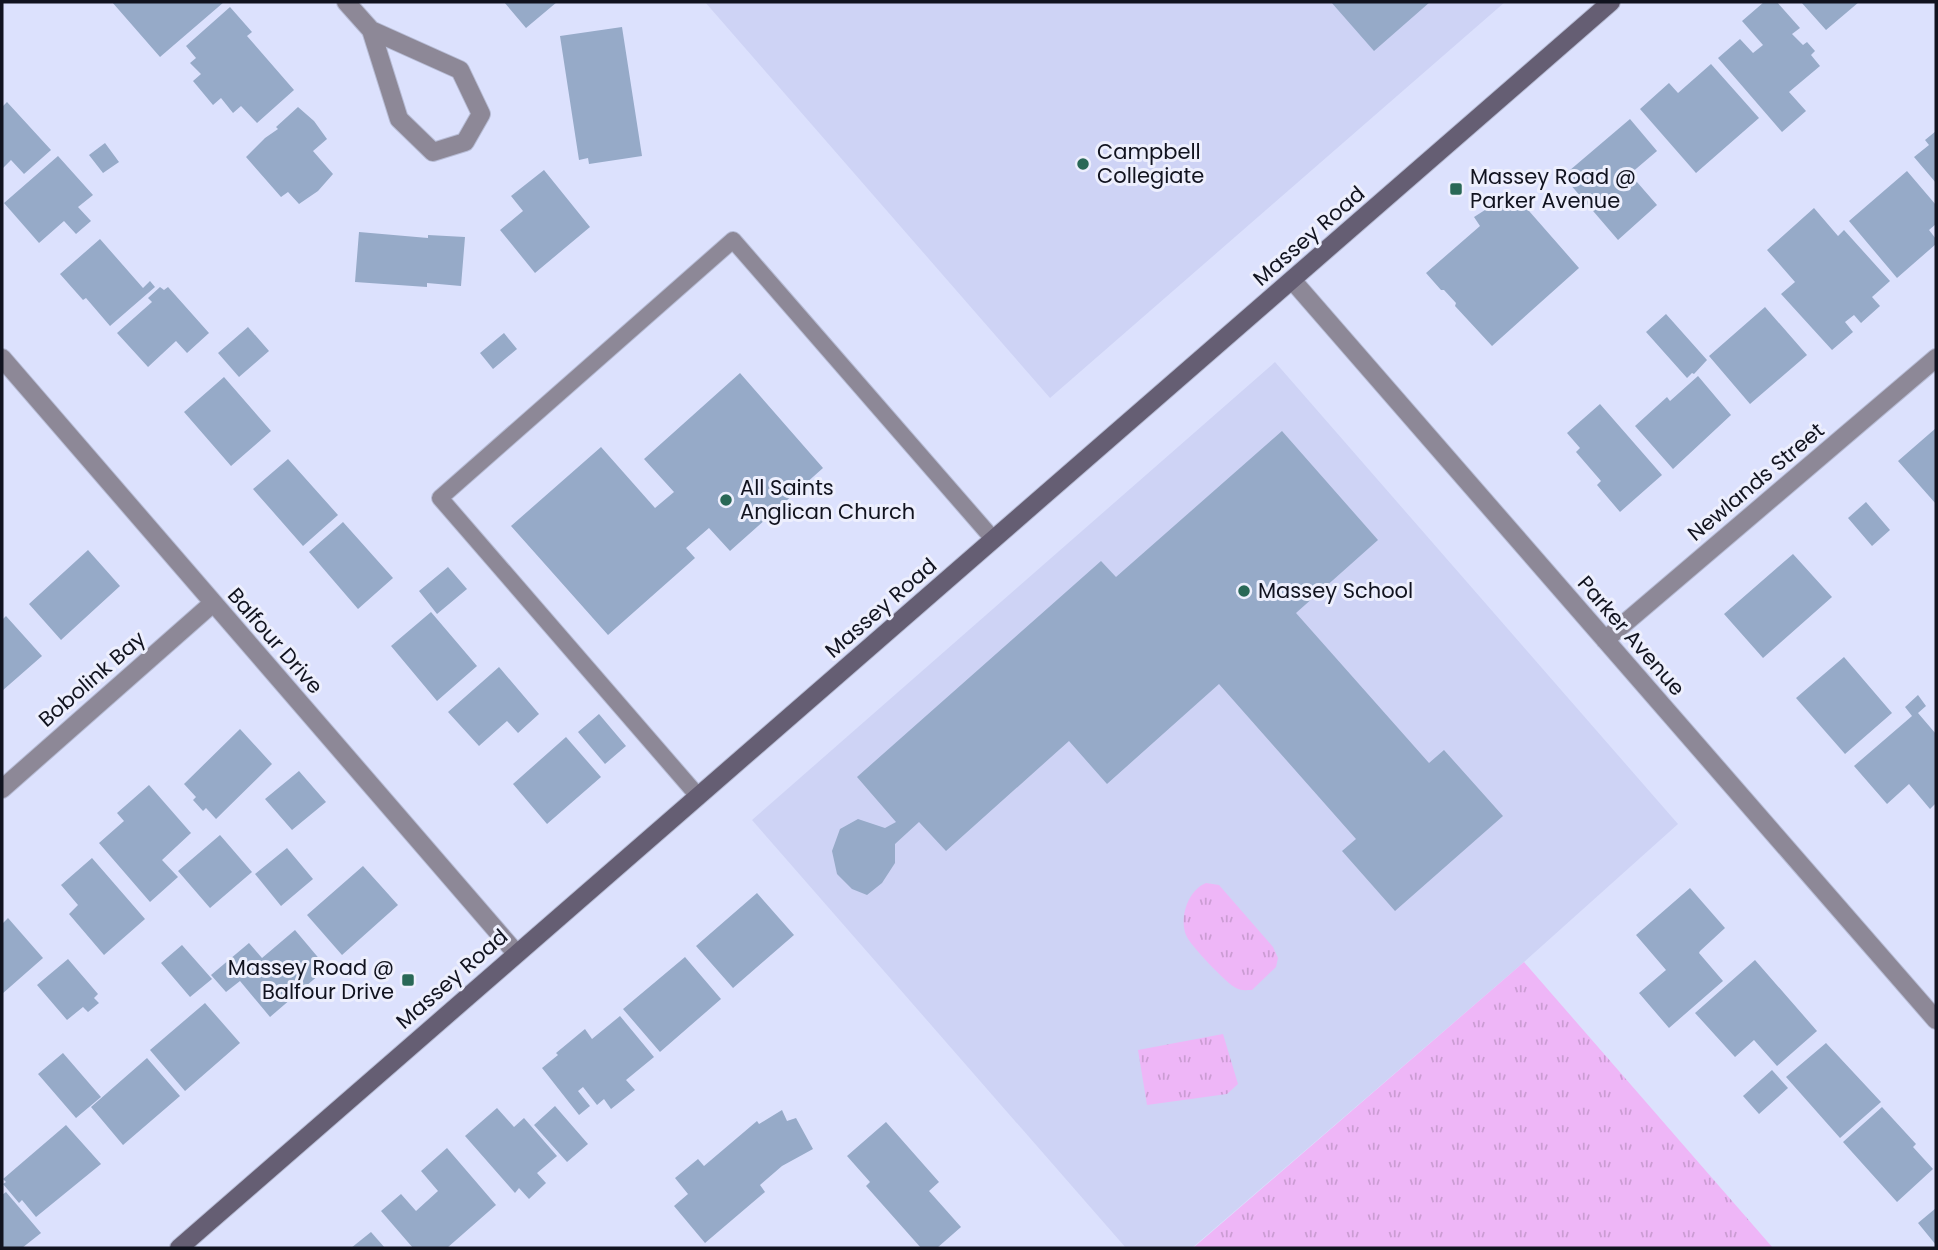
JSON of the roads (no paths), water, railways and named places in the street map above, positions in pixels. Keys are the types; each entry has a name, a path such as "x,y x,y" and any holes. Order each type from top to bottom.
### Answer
{"street":[{"path":"346,2 371,30 460,70 481,114 465,142 433,152 399,119 371,30"},
{"name":"Massey Road","path":"179,1248 1611,2"},
{"name":"Parker Avenue","path":"1293,281 1936,1020"},
{"name":"Balfour Drive","path":"2,358 516,953"},
{"name":"Newlands Street","path":"1605,640 1936,358"},
{"name":"Bobolink Bay","path":"2,789 212,603"}],"lane":[{"path":"698,796 440,498 733,240 994,540"}],"place":[{"name":"Campbell Collegiate","path":"1083,164"},
{"name":"Massey Road @ Parker Avenue","path":"1456,189"},
{"name":"All Saints Anglican Church","path":"726,500"},
{"name":"Massey School","path":"1244,591"},
{"name":"Massey Road @ Balfour Drive","path":"408,980"}]}
